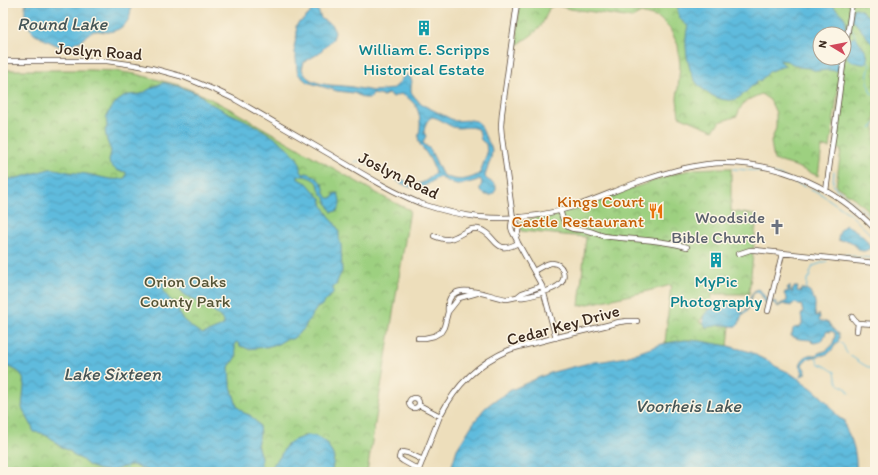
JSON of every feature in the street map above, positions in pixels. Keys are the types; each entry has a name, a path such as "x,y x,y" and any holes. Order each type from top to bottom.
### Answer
{"street":[{"path":"517,3 501,126 513,218 511,224 512,232 544,291 556,338"},
{"path":"849,26 852,3"},
{"name":"Joslyn Road","path":"3,61 113,62 151,68 184,77 217,90 236,100 367,176 411,199 436,208 465,215 493,218 513,218 538,215 574,206 680,169 722,163 761,166 807,181 846,203 875,229"},
{"path":"826,191 843,66"},
{"path":"560,210 564,222 571,228 590,231 606,236 663,242 687,247"},
{"path":"434,236 449,239 465,231 477,229 488,234 500,247 505,248 518,243"},
{"path":"738,254 755,250 875,263"},
{"path":"768,311 782,254"},
{"path":"418,338 434,336 441,332 448,312 459,298 479,293 509,299 517,297 522,298 559,285 562,281 563,271 558,264 547,264 534,271"},
{"path":"517,297 532,288 542,286"},
{"path":"852,317 858,323 875,324"},
{"name":"Cedar Key Drive","path":"418,471 440,416 451,396 479,367 510,350 627,321 637,321"},
{"path":"857,331 858,323"},
{"path":"419,405 440,416"},
{"path":"418,471 402,461 399,458 400,454 403,452 408,452 423,460"}],"green space":[{"path":"519,3 875,3 875,217 854,198 836,186 841,150 835,148 842,66 852,66 852,26 812,26 812,66 841,66 830,148 822,147 818,176 795,166 774,160 771,142 776,128 776,113 770,100 761,94 743,104 737,116 720,122 713,130 679,116 677,99 680,66 678,45 670,29 659,18 641,13 632,18 570,9 555,5 549,8 543,22 537,30 517,45"},
{"name":"Lake Sixteen","path":"3,70 115,71 135,74 179,85 230,109 387,199 410,210 367,472 3,472"},
{"path":"731,168 731,211 757,215 749,294 712,294 711,306 699,322 730,326 728,346 690,340 665,343 671,285 579,306 586,237 521,231 521,222 543,216 556,215 673,174 694,169"}],"water":[{"name":"Round Lake","path":"26,3 130,3 131,9 129,19 122,27 113,31 93,32 66,48 46,40 33,32 26,18"},
{"path":"312,3 315,3 321,18 331,24 335,32 333,39 318,54 304,62 302,69 305,75 316,82 323,84 373,91 394,88 404,76 409,75 412,81 411,92 421,104 455,121 471,120 480,124 492,151 485,176 496,186 496,190 492,195 486,195 480,191 482,183 480,179 459,184 439,177 419,188 410,187 397,181 396,177 416,184 425,181 435,173 431,161 419,142 420,121 418,111 410,99 400,94 393,97 388,94 383,96 373,94 370,98 364,98 354,93 337,91 307,82 298,74 294,47 297,34 296,26 310,13","holes":["430,118 435,118 453,127 472,127 479,130 481,140 486,144 487,153 480,173 471,178 461,180 447,177 442,174 430,149 423,142 426,136 424,132 426,123"]},
{"path":"679,3 832,3 845,20 846,26 812,26 812,66 840,66 839,70 817,71 799,67 787,61 780,60 786,66 770,71 738,98 728,100 717,98 699,86 690,70 686,47 688,26 679,16"},
{"path":"856,8 861,10 875,23 875,47 852,19 853,9"},
{"path":"852,38 856,38 858,40 867,53 865,64 852,61"},
{"name":"Lake Sixteen","path":"166,83 194,92 209,103 258,127 288,148 300,164 303,174 310,174 322,183 328,198 332,198 334,194 338,193 340,204 339,209 332,212 325,198 320,192 318,184 309,177 298,176 298,179 307,183 321,198 326,210 339,231 342,272 333,288 333,293 321,306 317,308 304,329 292,339 286,339 278,344 265,347 248,349 240,346 237,342 235,343 237,355 229,367 230,383 237,406 244,413 250,415 259,425 260,434 257,445 261,457 261,466 267,472 258,470 254,471 251,467 242,472 151,472 132,465 112,471 94,468 58,445 51,438 41,433 34,432 22,408 24,386 23,378 16,370 3,365 3,179 12,179 51,169 111,179 125,178 126,172 118,171 110,165 109,161 111,151 105,131 107,126 106,118 115,103 125,96 141,94 155,86","holes":["169,282 176,285 184,294 203,304 219,316 224,324 203,334 187,323 180,316 179,310 164,291 163,287 165,284"]},
{"path":"846,225 864,238 869,244 870,248 862,251 854,244 846,240 838,240 840,231"},
{"path":"790,286 790,291 793,293 792,290 794,287 798,287 797,291 801,292 801,289 804,289 804,291 806,289 810,292 815,301 816,316 819,316 819,314 820,317 819,320 827,322 839,336 837,343 829,353 810,358 804,362 802,365 805,369 805,374 802,376 801,374 803,373 800,366 803,359 807,356 816,355 830,348 833,344 835,333 827,331 822,341 814,343 811,342 813,341 811,340 798,339 791,336 792,330 800,327 802,324 802,306 798,305 797,303 792,304 791,306 783,304 778,307 774,303 765,302 760,293 756,292 753,294 747,312 742,315 737,326 723,325 706,327 703,321 703,317 706,312 722,305 733,305 742,313 747,308 751,295 757,289 761,291 767,300 776,302 779,306 787,301 784,294 785,292 789,291 787,288"},
{"name":"Voorheis Lake","path":"685,340 701,341 751,352 790,373 813,389 828,403 839,418 844,420 854,448 856,472 450,472 457,449 472,425 484,409 511,390 553,372 593,362 626,357 662,344"},
{"path":"308,435 315,436 327,443 334,457 332,472 272,472 273,466 285,447 293,441"}],"waterway":[{"path":"852,29 857,40"},
{"path":"867,58 870,67 868,76 869,87 871,93 875,95"},
{"path":"871,128 875,123"},
{"path":"354,162 362,162 396,177"},
{"path":"733,169 766,172 786,178 809,188 810,190 818,192 850,214"},
{"path":"833,183 834,172"},
{"path":"833,185 856,205"},
{"path":"859,207 875,220"},
{"path":"852,216 875,239"},
{"path":"837,257 848,254 858,258 875,258"},
{"path":"806,289 807,279 811,276 810,273 813,266 827,261"},
{"path":"838,341 841,342 849,355 875,370"},
{"path":"816,357 819,364 835,372 838,383 847,389 849,393"},
{"path":"798,379 801,376"},
{"path":"126,466 126,472"}],"place":[{"name":"William E. Scripps Historical Estate","path":"424,28"},
{"name":"Kings Court Castle Restaurant","path":"656,211"},
{"name":"Woodside Bible Church","path":"777,227"},
{"name":"MyPic Photography","path":"716,260"}],"park label":[{"name":"Orion Oaks County Park","path":"185,291"}]}
